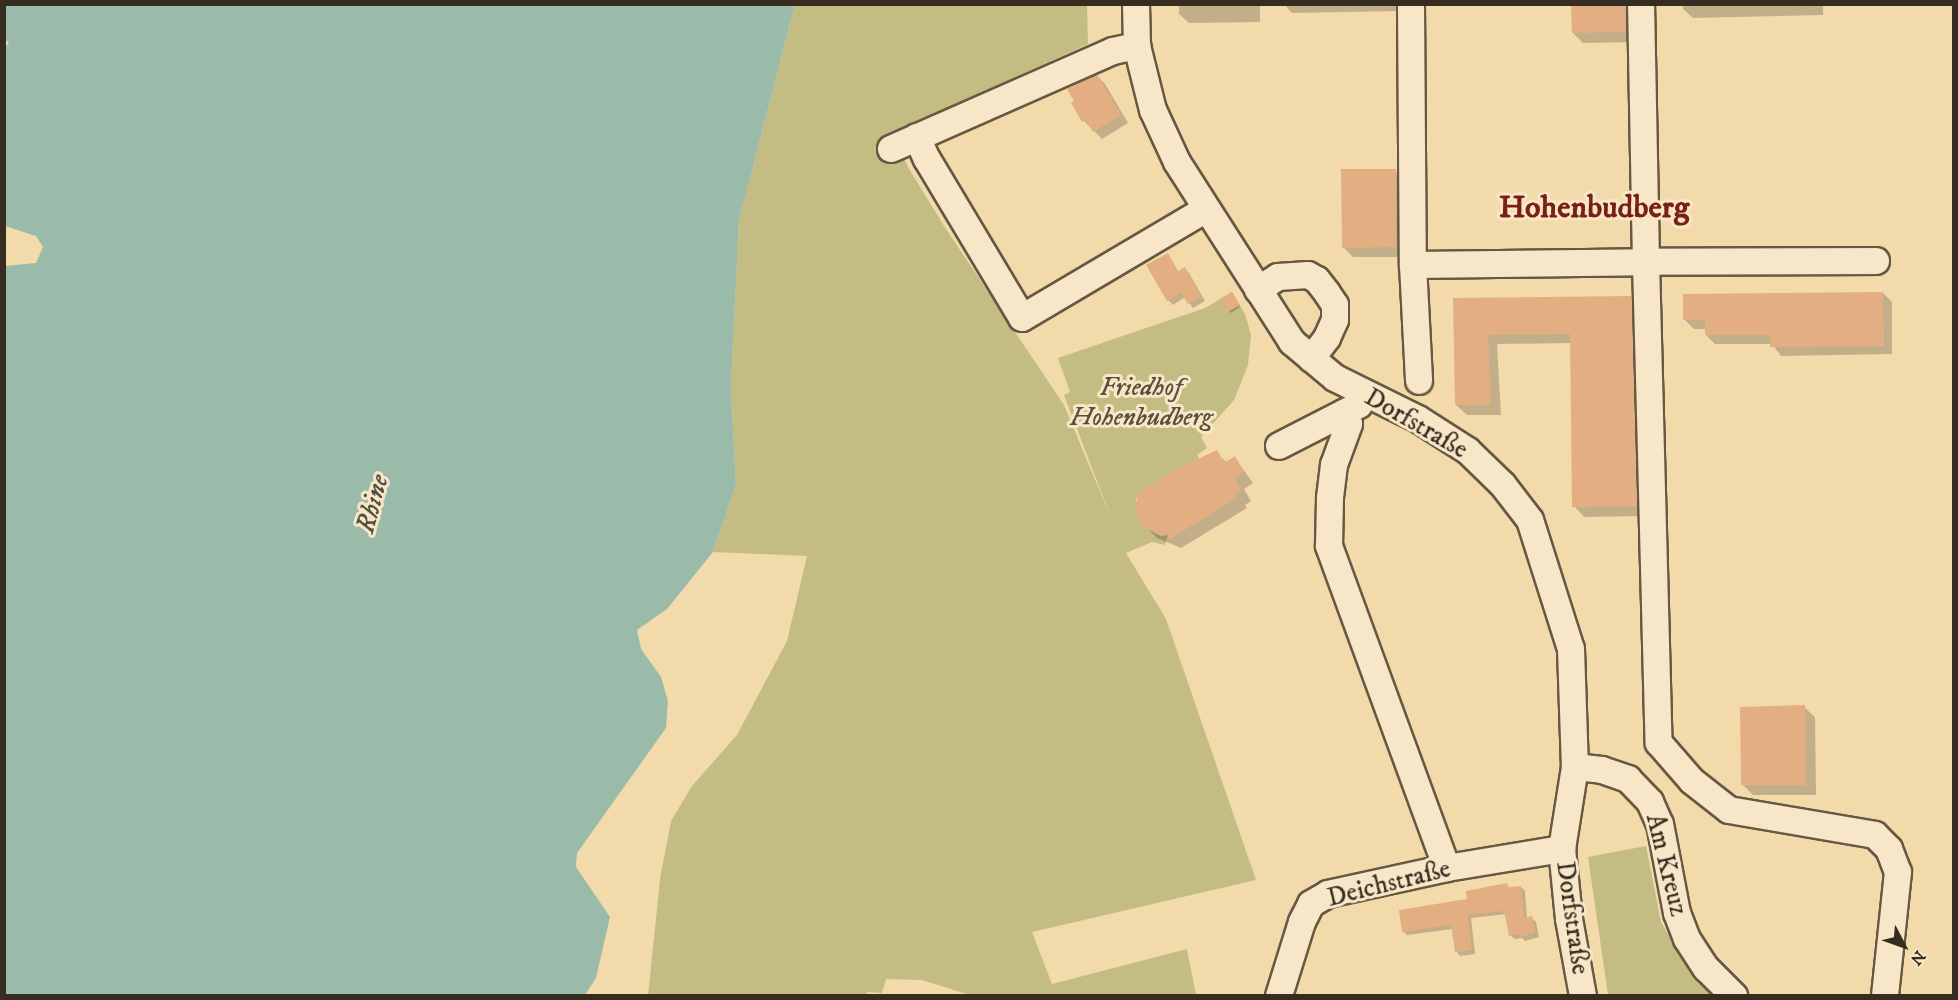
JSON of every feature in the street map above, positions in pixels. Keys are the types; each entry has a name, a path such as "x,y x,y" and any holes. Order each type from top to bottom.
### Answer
{"street":[{"name":"Dorfstraße","path":"1136,4 1137,46 1153,110 1177,162 1292,342 1335,378 1418,419 1468,451 1503,485 1530,520 1571,649 1575,767 1562,849 1569,920 1583,996"},
{"path":"1410,4 1413,265 1419,381"},
{"path":"1641,4 1659,743 1692,781 1729,810 1875,835 1889,849 1898,872 1885,996"},
{"path":"891,149 1113,51 1137,46"},
{"path":"917,137 927,159 1022,318 1206,209"},
{"path":"1413,265 1876,261"},
{"path":"1258,290 1278,277 1308,275 1317,280 1328,293 1335,305 1335,320 1311,359"},
{"path":"1279,446 1372,398"},
{"path":"1344,413 1349,424 1334,465 1329,499 1329,546 1447,868"},
{"name":"Am Kreuz","path":"1575,767 1602,770 1628,779 1650,802 1660,824 1677,913 1687,939 1706,968 1734,996"},
{"name":"Deichstraße","path":"1279,996 1302,922 1311,904 1328,894 1447,868 1562,849"}],"green space":[{"name":"Friedhof Hohenbudberg","path":"795,5 1087,5 1088,44 892,133 908,167 944,226 1064,405 1111,518 1064,395 1070,392 1058,358 1205,308 1232,292 1245,314 1251,335 1248,365 1234,400 1201,437 1207,448 1197,455 1200,460 1173,471 1174,476 1158,480 1158,484 1136,498 1138,509 1135,512 1138,512 1138,519 1142,518 1146,524 1144,528 1155,530 1155,535 1157,531 1168,534 1165,545 1152,542 1126,553 1166,619 1256,880 1032,932 1052,984 1187,949 1196,995 973,996 922,980 886,979 882,993 867,992 867,995 648,996 660,879 671,821 692,786 737,735 787,641 807,556 713,552 736,484 731,386 739,220"},
{"path":"1646,846 1661,922 1694,979 1712,995 1608,995 1588,857"}],"water":[{"name":"Rhine","path":"5,4 795,5 739,220 731,386 736,484 713,552 667,609 637,630 641,649 661,677 668,701 666,728 577,853 576,867 610,917 596,978 585,995 5,995 5,266 36,263 43,247 36,236 5,226 4,48 9,43 5,39"}],"building":[{"path":"1571,4 1625,4 1626,32 1572,33"},
{"path":"1097,74 1121,115 1093,132 1086,120 1082,122 1071,103 1074,101 1067,89"},
{"path":"1341,169 1396,169 1396,247 1342,248"},
{"path":"1168,253 1178,271 1185,267 1201,296 1188,304 1181,293 1167,301 1146,265"},
{"path":"1232,292 1240,305 1227,312 1220,299"},
{"path":"1883,292 1884,346 1770,347 1770,335 1705,335 1705,320 1683,320 1683,294"},
{"path":"1632,296 1637,506 1572,507 1570,334 1488,335 1491,405 1455,405 1453,298"},
{"path":"1217,450 1224,463 1235,456 1244,472 1234,478 1242,491 1236,494 1238,497 1170,539 1167,535 1161,536 1145,528 1135,513 1138,493 1175,470"},
{"path":"1805,705 1806,785 1741,785 1740,707"},
{"path":"1507,883 1508,887 1521,886 1524,918 1532,916 1535,932 1520,937 1519,934 1509,936 1504,911 1468,915 1472,950 1455,952 1451,925 1402,932 1399,910 1467,899 1466,891"}],"district":[{"name":"Hohenbudberg","path":"1594,208"}]}
